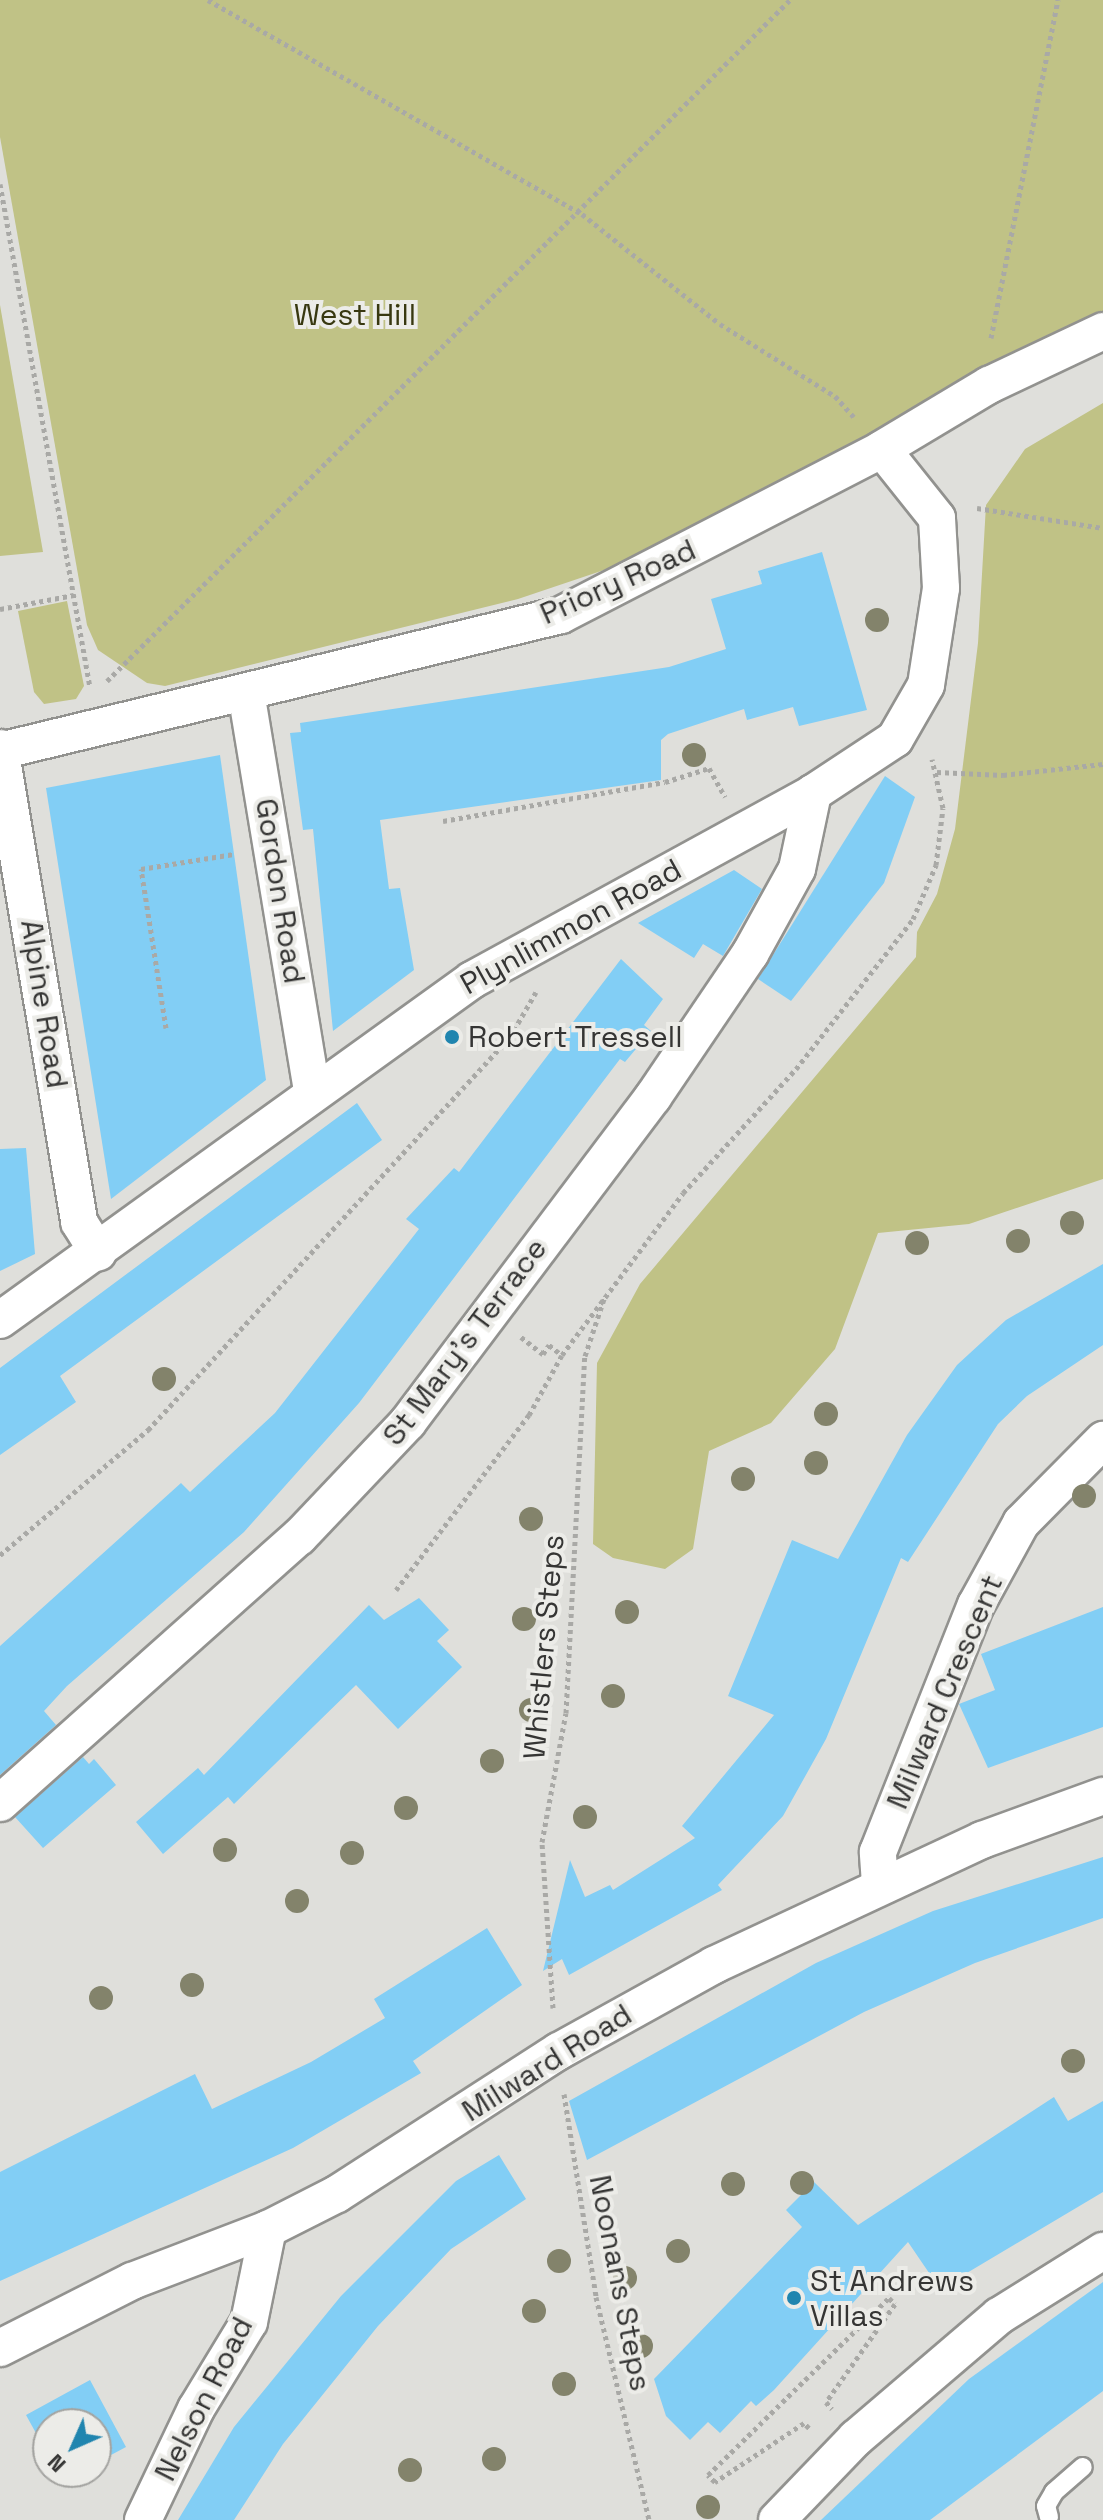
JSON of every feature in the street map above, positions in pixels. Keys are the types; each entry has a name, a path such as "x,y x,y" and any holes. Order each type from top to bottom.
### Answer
{"street":[{"name":"Priory Road","path":"0,750 561,615 882,449 970,395 1103,331"},
{"path":"882,449 937,518"},
{"name":"Plynlimmon Road","path":"0,1320 98,1253 312,1090 472,980 813,793 895,739 914,711 935,639 937,518"},
{"name":"Gordon Road","path":"246,692 275,848 312,1090"},
{"name":"Alpine Road","path":"0,750 79,1222 98,1253"},
{"name":"St Mary's Terrace","path":"0,1803 299,1537 408,1422 653,1097 750,954 797,869 813,793"},
{"name":"Milward Crescent","path":"880,1884 878,1852 976,1605 1021,1523 1103,1440"},
{"name":"Milward Road","path":"0,2348 132,2281 268,2229 337,2194 559,2051 714,1965 880,1884 1103,1796"},
{"name":"Nelson Road","path":"143,2520 196,2409 249,2322 268,2229"},
{"path":"777,2520 856,2438 999,2316 1103,2251"}],"lane":[{"path":"1049,2517 1046,2506 1054,2492 1083,2467"}],"path":[{"path":"208,0 582,214 720,324 835,396 882,449"},
{"path":"0,184 92,696 582,214 790,0"},
{"path":"970,395 996,326 1058,0"},
{"path":"937,518 986,505 1103,528"},
{"path":"0,609 74,595"},
{"path":"396,1590 529,1415 605,1296 683,1193 796,1069 913,919 936,865 943,808 937,772 914,711"},
{"path":"937,772 1003,775 1103,764"},
{"path":"443,821 665,782 709,768 729,805"},
{"path":"166,1028 141,869 275,848"},
{"path":"0,1555 148,1430 510,1037 528,1016 551,937"},
{"name":"Whistlers Steps","path":"559,2051 540,1884 542,1842 566,1713 585,1356 605,1296"},
{"name":"Noonans Steps","path":"559,2051 596,2297 649,2520"},
{"path":"804,2423 715,2482 708,2475 889,2298 895,2304 826,2402"}],"green space":[{"name":"West Hill","path":"0,0 1103,0 1103,318 613,567 518,599 165,686 147,683 98,650 87,625 0,137"},
{"path":"0,305 43,552 0,556"},
{"path":"1103,403 1103,1179 969,1224 878,1233 835,1349 771,1423 709,1451 693,1549 665,1569 613,1558 593,1544 597,1363 640,1284 916,957 917,932 937,894 955,829 978,643 986,505 1025,449"},
{"path":"67,601 84,686 76,699 44,704 34,692 18,611"}],"building":[{"path":"822,552 867,710 799,726 793,707 747,720 744,709 668,734 661,740 661,780 380,820 389,889 400,888 414,970 333,1031 313,829 303,830 290,733 301,732 300,723 669,667 726,649 711,599 762,584 758,571"},
{"path":"220,755 266,1080 111,1199 46,788"},
{"path":"885,776 915,797 884,883 791,1001 758,979"},
{"path":"734,870 762,889 723,956 703,944 694,958 638,923"},
{"path":"621,959 663,999 644,1025 651,1031 625,1062 620,1059 359,1403 244,1532 67,1686 44,1711 56,1725 0,1775 0,1646 181,1483 190,1492 275,1413 419,1229 406,1219 454,1168 459,1172"},
{"path":"357,1103 382,1140 60,1376 76,1402 0,1455 0,1368"},
{"path":"26,1148 35,1254 0,1271 0,1149"},
{"path":"1103,1264 1103,1345 1027,1396 998,1424 908,1562 901,1558 826,1739 783,1816 718,1885 722,1890 569,1975 562,1959 543,1971 570,1860 585,1897 610,1885 613,1890 695,1838 682,1826 774,1715 728,1696 792,1540 838,1559 907,1435 957,1365 1006,1320"},
{"path":"419,1598 449,1630 437,1641 462,1667 398,1729 356,1685 234,1804 228,1797 163,1854 136,1822 198,1768 204,1775 369,1605 384,1620"},
{"path":"1103,1607 1103,1727 988,1768 959,1704 995,1690 981,1654"},
{"path":"83,1757 89,1764 94,1759 116,1785 43,1848 15,1817"},
{"path":"1103,1857 1103,1918 975,1963 864,2012 587,2160 569,2101 816,1963 933,1911"},
{"path":"487,1928 522,1985 413,2061 421,2073 293,2148 0,2281 0,2172 195,2074 212,2109 311,2062 385,2018 374,1999"},
{"path":"1054,2097 1068,2121 1103,2101 1103,2192 940,2289 908,2242 774,2390 756,2406 751,2401 720,2433 708,2422 690,2440 666,2416 654,2379 802,2227 786,2210 814,2182 858,2225"},
{"path":"499,2155 526,2199 451,2249 378,2326 283,2444 234,2520 178,2520 234,2427 341,2296 456,2181"},
{"path":"1103,2282 1103,2391 930,2520 821,2520 969,2379"},
{"path":"90,2380 105,2408 39,2408"},
{"path":"32,2412 32,2426 26,2415"},
{"path":"112,2421 126,2447 112,2454"}],"place":[{"name":"Robert Tressell","path":"452,1037"},
{"name":"St Andrews Villas","path":"794,2298"}]}
